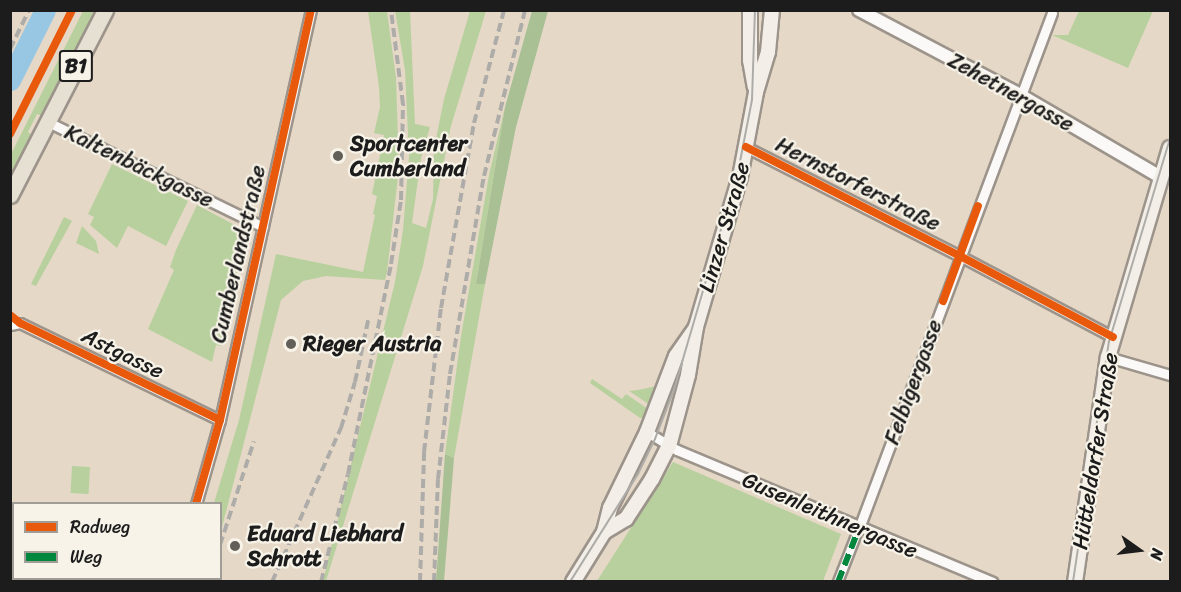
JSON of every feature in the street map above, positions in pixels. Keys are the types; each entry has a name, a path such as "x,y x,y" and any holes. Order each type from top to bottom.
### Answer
{"main road":[{"name":"B1","path":"10,195 105,10"},
{"name":"Linzer Straße","path":"750,10 750,60 756,92"},
{"name":"Linzer Straße","path":"604,532 626,519 652,479 669,446 688,375 696,327 746,147 756,92 768,52 772,10"},
{"name":"Hütteldorfer Straße","path":"1075,582 1108,357 1166,180 1170,148"},
{"name":"Linzer Straße","path":"573,582 604,532 610,508 647,432 676,356 696,327"}],"street":[{"name":"Cumberlandstraße","path":"197,502 220,420 311,10"},
{"name":"Zehetnergasse","path":"859,10 1020,95 1166,180"},
{"name":"Felbigergasse","path":"838,582 1052,13"},
{"name":"Kaltenbäckgasse","path":"48,122 263,227"},
{"name":"Hernstorferstraße","path":"746,147 960,255 1113,337"},
{"name":"Astgasse","path":"10,325 20,323 220,420"},
{"path":"1108,357 1127,360 1170,375"},
{"name":"Gusenleithnergasse","path":"647,432 669,446 859,528 993,582"}],"green space":[{"path":"83,11 94,11 42,116 37,114 28,132 32,135 11,178 11,154"},
{"path":"368,11 387,11 396,78 399,168 385,280 326,276 303,281 281,300 222,527 222,502 214,502 239,420 276,254 363,272 375,215 373,214 377,196 372,194 384,135 374,133 380,107"},
{"path":"395,11 410,11 415,124 430,127 421,158 412,223 426,228 433,199 434,149 444,99 470,11 486,11 451,126 423,266 326,581 323,581 395,282 403,230 409,156 405,70"},
{"path":"532,11 548,11 516,127 485,284 476,284 505,107"},
{"path":"1079,11 1153,11 1128,68 1052,35 1068,35"},
{"path":"505,107 476,284 485,284 454,458 445,454 461,336 489,175"},
{"path":"112,164 188,201 166,246 128,226 117,248 90,225 94,217 88,214"},
{"path":"197,205 246,231 221,346 216,345 212,362 148,329 174,270 170,267 176,250"},
{"path":"64,217 72,221 36,286 31,284"},
{"path":"82,226 96,241 99,254 76,243"},
{"path":"592,379 622,399 626,394 648,409 645,418 640,418 590,383"},
{"path":"657,386 650,405 629,391 638,390"},
{"path":"445,454 454,458 444,581 436,581"},
{"path":"673,462 841,534 823,581 597,581"},
{"path":"72,466 90,467 89,494 71,493"}],"waterway":[{"path":"10,80 45,10"}],"tram line":[{"path":"570,582 638,474 655,439 674,390 739,167 752,100 755,10"},
{"path":"1073,582 1109,342 1170,139"}],"railway":[{"path":"10,49 29,10"},
{"path":"321,582 348,474 391,264 401,200 403,104 391,10"},
{"path":"420,582 424,452 441,308 474,123 504,10"},
{"path":"434,582 438,479 450,374 484,176 525,10"},
{"path":"272,582 341,428 355,382 369,316"},
{"path":"222,539 254,441"}],"marked path":[{"path":"838,582 859,528"}],"cycle path":[{"path":"10,134 72,10"},
{"path":"197,502 220,420 311,10"},
{"path":"746,147 1113,337"},
{"path":"943,301 978,206"},
{"path":"10,315 20,323 220,420"}],"place":[{"name":"Sportcenter Cumberland","path":"338,156"},
{"name":"Rieger Austria","path":"291,344"},
{"name":"Eduard Liebhard Schrott","path":"235,546"}]}
